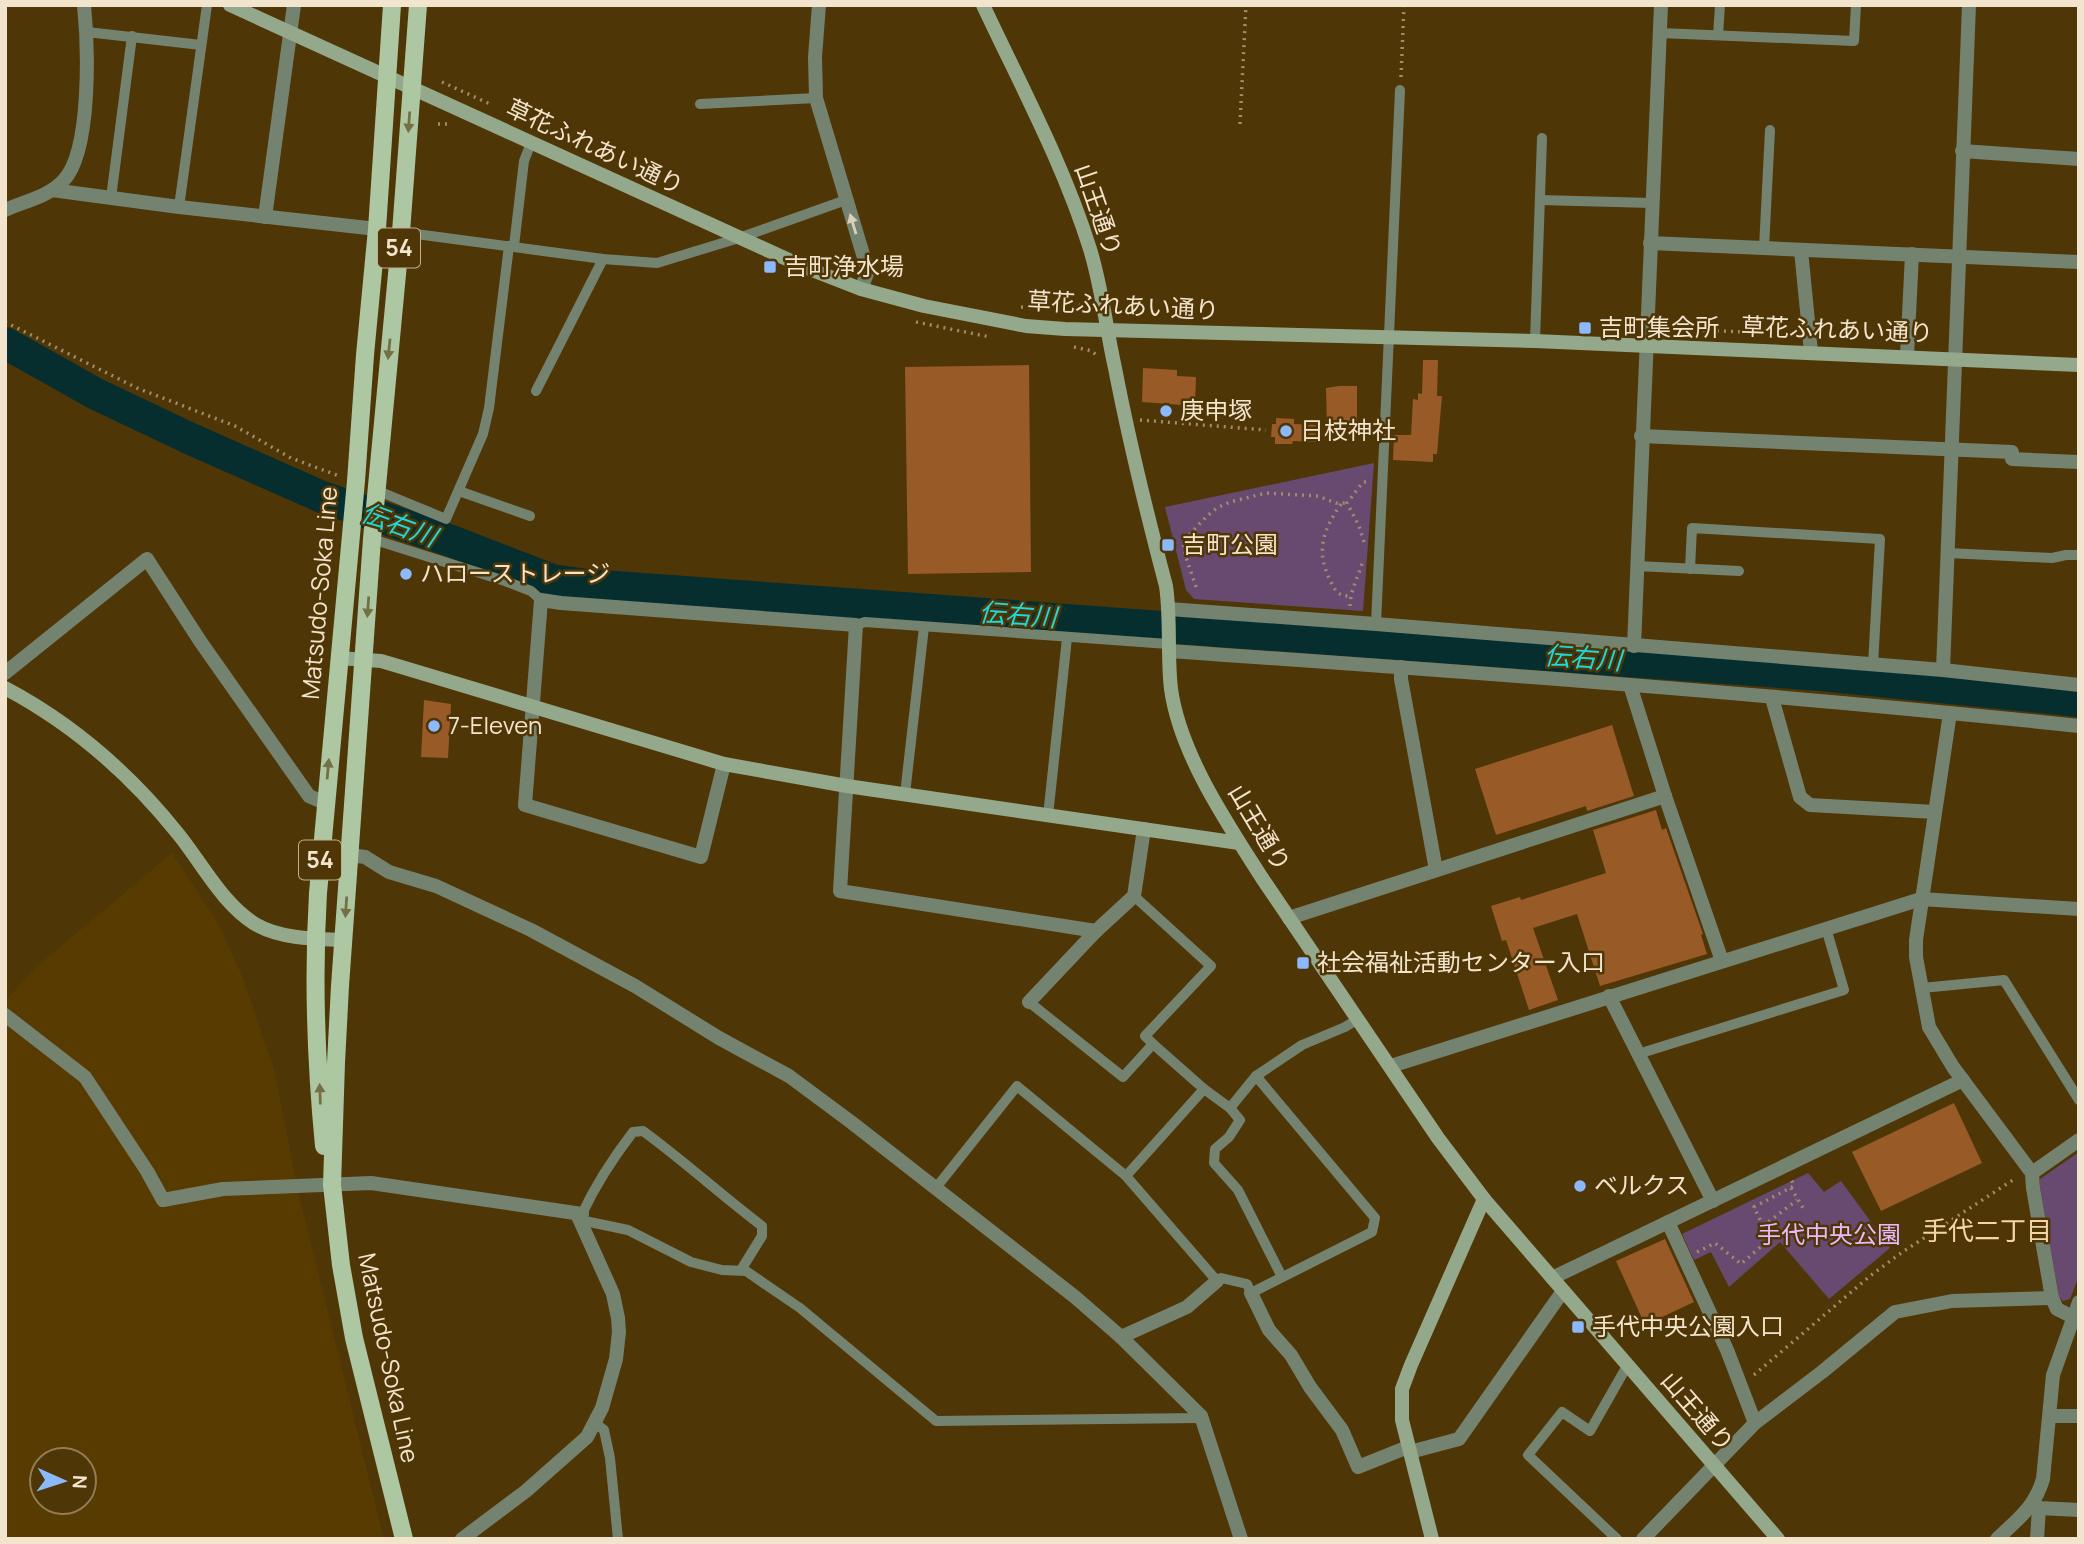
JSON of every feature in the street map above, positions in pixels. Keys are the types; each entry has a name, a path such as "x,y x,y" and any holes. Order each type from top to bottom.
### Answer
{"main road":[{"name":"Matsudo-Soka Line","path":"392,5 377,229 365,355 348,479 350,535 315,939 320,1105 341,1265 354,1338 404,1539"},
{"name":"Matsudo-Soka Line","path":"332,1185 343,940 372,539 401,232 418,5"}],"street":[{"path":"5,210 52,190 65,179 76,158 85,114 87,32 84,5"},
{"name":"草花ふれあい通り","path":"230,5 802,266 861,289 973,317 1026,326 1108,332 1535,341 2079,365"},
{"path":"265,217 294,5"},
{"path":"819,5 815,57 816,98 868,271 861,289"},
{"name":"山王通り","path":"983,5 1037,114 1074,201 1090,251 1166,586 1170,612 1171,691 1185,741 1197,769 1239,843 1289,918 1438,1138 1484,1199 1778,1539"},
{"path":"1634,646 1661,5"},
{"path":"1942,670 1969,5"},
{"path":"1962,152 2079,159"},
{"path":"52,190 377,229"},
{"path":"1650,243 2079,262"},
{"path":"1801,250 1811,352"},
{"path":"1907,356 1912,254"},
{"path":"1641,436 2012,453 2012,459 2079,462"},
{"path":"5,673 147,559 200,641 309,796 325,803"},
{"path":"724,764 701,857 525,805 541,600 856,625 840,891 1096,931"},
{"path":"1170,612 1376,624 1942,670 2079,685"},
{"path":"1169,645 2079,726"},
{"path":"338,658 398,666 724,764 847,786 1239,843"},
{"path":"1401,667 1436,870"},
{"path":"1630,685 1721,961"},
{"path":"5,688 93,746 126,777 179,835 216,886 254,923 284,934 343,940"},
{"path":"1772,698 1800,797 1810,804 1935,811"},
{"path":"1950,713 1916,940 1916,957 1922,988 1930,1027 1963,1080 2031,1171 2052,1298 2057,1309 2074,1322"},
{"path":"1289,918 1665,796"},
{"path":"1029,1002 1096,931 1134,896 1144,829"},
{"path":"350,855 365,857 389,872 436,886 531,930 635,986 719,1038 789,1076 1075,1297 1121,1338 1201,1418 1241,1539"},
{"path":"1391,1066 1921,899 2079,909"},
{"path":"1609,996 1713,1201"},
{"path":"5,1014 85,1077 163,1200 223,1189 371,1183 580,1216 613,1294 619,1332 617,1359 595,1423 587,1437 534,1484 462,1539"},
{"path":"1552,1278 1963,1080"},
{"path":"2031,1171 2079,1140"},
{"path":"1432,1539 1402,1420 1402,1390 1484,1199"},
{"path":"1668,1222 1742,1385 1755,1423"},
{"path":"1121,1338 1187,1307 1217,1281"},
{"path":"1251,1293 1269,1330 1291,1355 1310,1387 1342,1430 1358,1467 1409,1450 1459,1439 1563,1291"},
{"path":"1643,1539 1755,1423 1895,1312 1952,1301 2052,1298"},
{"path":"2037,1539 2036,1505 2043,1479 2053,1375 2079,1302"},
{"path":"2050,1416 2079,1416"},
{"path":"1997,1539 2036,1505 2079,1510"}],"lane":[{"path":"179,207 207,5"},
{"path":"1718,35 1720,5"},
{"path":"1660,33 1854,41 1856,5"},
{"path":"87,32 201,45"},
{"path":"111,198 132,36"},
{"path":"1376,624 1400,90"},
{"path":"700,104 816,98"},
{"path":"1764,248 1770,130"},
{"path":"1535,341 1542,138"},
{"path":"376,490 446,519 459,491 482,434 489,408 524,161 531,143"},
{"path":"401,232 657,263 739,238 846,200"},
{"path":"1540,200 1652,203"},
{"path":"536,391 603,258"},
{"path":"459,491 530,516"},
{"path":"1690,569 1692,528 1880,539 1873,665"},
{"path":"372,539 505,581 531,591 541,600"},
{"path":"1948,553 2052,558 2079,555"},
{"path":"1637,566 1739,571"},
{"path":"856,625 865,622 1169,645"},
{"path":"905,794 924,627"},
{"path":"1048,816 1067,638"},
{"path":"1134,896 1211,966 1145,1036 1204,1089 1230,1108 1240,1120 1229,1137 1214,1149 1214,1163 1238,1190 1282,1277"},
{"path":"1639,1054 1844,990 1826,928"},
{"path":"1922,988 2004,980 2079,1100"},
{"path":"1029,1002 1123,1077 1153,1044"},
{"path":"1230,1108 1256,1076 1301,1045 1358,1019"},
{"path":"935,1189 1017,1086 1126,1176 1217,1281 1222,1278 1247,1284 1251,1293 1372,1232 1375,1218 1256,1076"},
{"path":"1126,1176 1204,1089"},
{"path":"741,1270 762,1236 762,1226 676,1155 643,1131 633,1132 604,1171 580,1216 628,1230 691,1262 722,1270 747,1271 800,1308 936,1421 1201,1418"},
{"path":"1617,1539 1528,1455 1562,1412 1590,1431 1628,1366"},
{"path":"595,1423 604,1430 610,1458 618,1539"}],"path":[{"path":"1241,124 1246,5"},
{"path":"1400,90 1404,5"},
{"path":"834,260 868,271"},
{"path":"1066,312 1083,303"},
{"path":"1010,306 1044,310"},
{"path":"5,322 137,388 234,426 291,458 348,479"},
{"path":"1138,420 1266,430"},
{"path":"1196,587 1183,548 1188,536 1217,508 1230,502 1266,494 1318,496 1341,504 1347,503 1363,482 1375,483"},
{"path":"1347,503 1359,526 1365,546"},
{"path":"1341,504 1327,525 1321,557 1337,592 1350,596"},
{"path":"1350,614 1350,596 1364,558"},
{"path":"1742,1385 1880,1268 2031,1171"},
{"path":"1773,1236 1763,1226 1754,1207 1794,1186 1790,1177"},
{"path":"1791,1188 1803,1208"},
{"path":"1763,1226 1797,1200"},
{"path":"1684,1259 1716,1243 1741,1264 1781,1229"}],"shaded area":[{"path":"172,853 218,923 243,978 274,1069 298,1191 384,1539 5,1539 5,1001 37,966"}],"green space":[{"path":"1374,463 1363,611 1194,599 1186,590 1165,507"},
{"path":"2079,1152 2079,1276 2070,1299 2063,1301 2059,1297 2040,1179"},
{"name":"手代中央公園","path":"1808,1173 1824,1192 1841,1181 1890,1248 1829,1299 1780,1242 1729,1287 1711,1252 1694,1260 1682,1234"}],"building":[{"path":"1423,360 1438,360 1437,396 1442,396 1437,454 1433,454 1433,462 1393,460 1394,435 1411,435 1413,399 1418,400 1418,393 1422,394"},
{"path":"1029,365 1031,572 908,574 905,367"},
{"path":"1143,368 1177,370 1177,376 1196,377 1195,406 1142,402"},
{"path":"1357,386 1357,428 1327,429 1326,388"},
{"path":"1276,418 1294,419 1294,424 1319,425 1318,442 1293,441 1292,444 1275,444 1275,437 1271,437 1272,424 1276,424"},
{"path":"424,700 451,704 448,758 421,757"},
{"path":"1612,725 1634,796 1587,811 1586,806 1496,835 1475,769"},
{"path":"1656,810 1662,830 1666,828 1703,934 1701,935 1707,954 1600,986 1577,914 1533,928 1558,1000 1529,1010 1506,940 1502,941 1491,906 1520,897 1521,900 1606,873 1593,830"},
{"path":"1954,1103 1982,1163 1881,1211 1852,1152"},
{"path":"1665,1239 1694,1302 1645,1325 1616,1261"}],"waterway":[{"name":"伝右川","path":"5,343 96,394 322,497 454,542 552,580 588,585 1820,675 2079,701"}],"place":[{"name":"吉町浄水場","path":"770,267"},
{"name":"吉町集会所","path":"1585,328"},
{"name":"庚申塚","path":"1166,411"},
{"name":"日枝神社","path":"1286,431"},
{"name":"吉町公園","path":"1168,545"},
{"name":"ハローストレージ","path":"406,574"},
{"name":"7-Eleven","path":"434,726"},
{"name":"社会福祉活動センター入口","path":"1303,963"},
{"name":"ベルクス","path":"1580,1186"},
{"name":"手代中央公園入口","path":"1578,1327"}],"district":[{"name":"手代二丁目","path":"1987,1231"}]}
